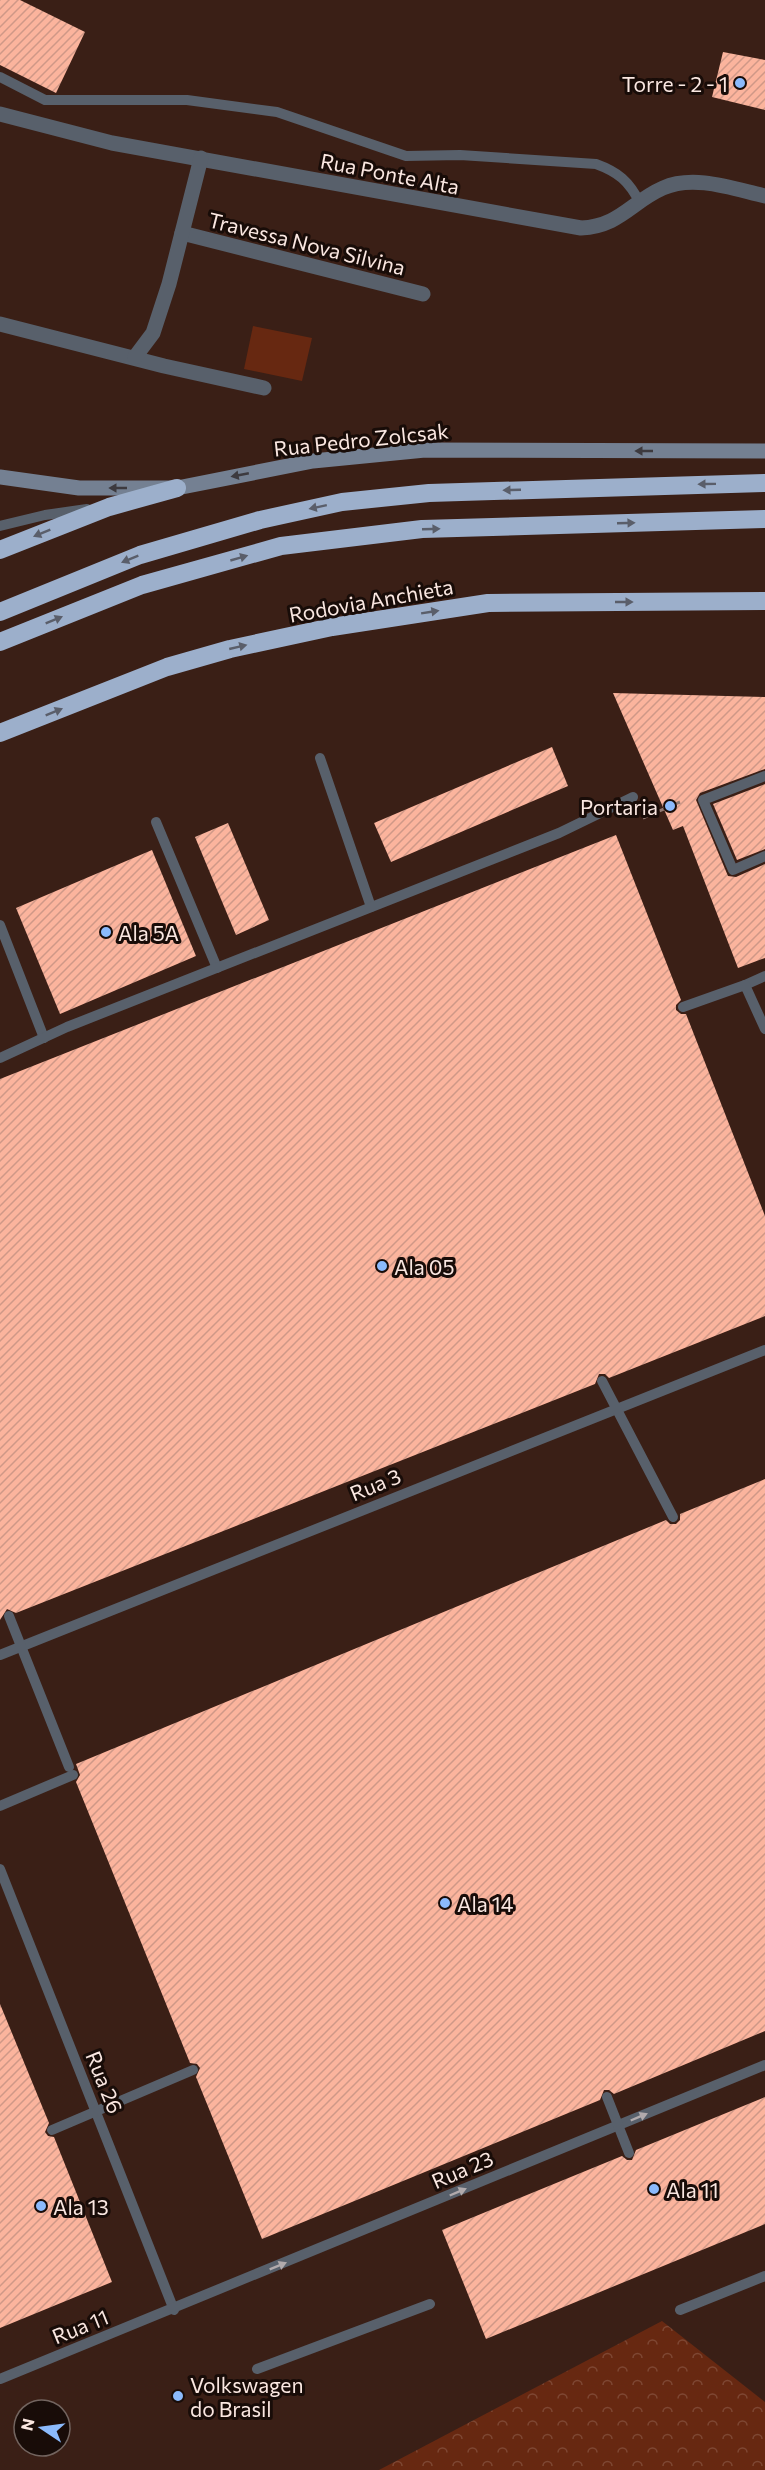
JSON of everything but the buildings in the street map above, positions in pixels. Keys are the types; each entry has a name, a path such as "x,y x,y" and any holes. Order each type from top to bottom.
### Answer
{"highway":[{"path":"0,612 140,555 260,520 342,502 429,493 765,483"},
{"path":"0,550 108,507 177,489"},
{"path":"0,642 142,585 281,546 422,529 765,519"},
{"name":"Rodovia Anchieta","path":"0,733 167,667 230,649 332,627 488,603 765,601"}],"main road":[{"name":"Rua Pedro Zolcsak","path":"0,477 79,488 177,489 313,461 425,450 765,451"}],"street":[{"name":"Rua Ponte Alta","path":"0,114 78,136 580,228 608,224 664,187 678,184 725,186 765,196"},
{"path":"135,357 153,333 201,158"},
{"name":"Travessa Nova Silvina","path":"182,233 423,294"},
{"path":"0,324 165,366 264,388"}],"lane":[{"path":"0,77 45,100 187,100 277,112 406,156 460,155 596,164 616,171 635,192 640,203"},
{"path":"0,526 45,515 108,507"},
{"path":"320,758 371,907"},
{"path":"765,776 704,800 733,870 765,856"},
{"path":"0,1059 44,1038 217,968 559,833 633,797"},
{"path":"156,822 217,968"},
{"path":"0,925 44,1038"},
{"path":"683,1007 765,976"},
{"path":"745,984 765,1029"},
{"name":"Rua 3","path":"0,1655 765,1350"},
{"path":"602,1381 672,1517"},
{"path":"0,1806 71,1771 9,1616"},
{"name":"Rua 26","path":"0,1869 174,2310"},
{"name":"Rua 23","path":"174,2310 765,2065"},
{"path":"52,2130 193,2070"},
{"path":"607,2097 629,2153"},
{"path":"680,2310 765,2276"},
{"path":"257,2369 430,2304"},
{"name":"Rua 11","path":"0,2379 174,2310"}],"path":[{"path":"643,818 680,802"}],"green space":[{"path":"253,326 312,338 302,381 244,369"},
{"path":"662,2321 765,2402 765,2470 379,2470"}],"place":[{"name":"Torre - 2 - 1","path":"740,83"},
{"name":"Portaria","path":"670,806"},
{"name":"Ala 5A","path":"106,932"},
{"name":"Ala 05","path":"382,1266"},
{"name":"Ala 14","path":"445,1903"},
{"name":"Ala 11","path":"654,2189"},
{"name":"Ala 13","path":"41,2206"},
{"name":"Volkswagen do Brasil","path":"178,2396"}]}
